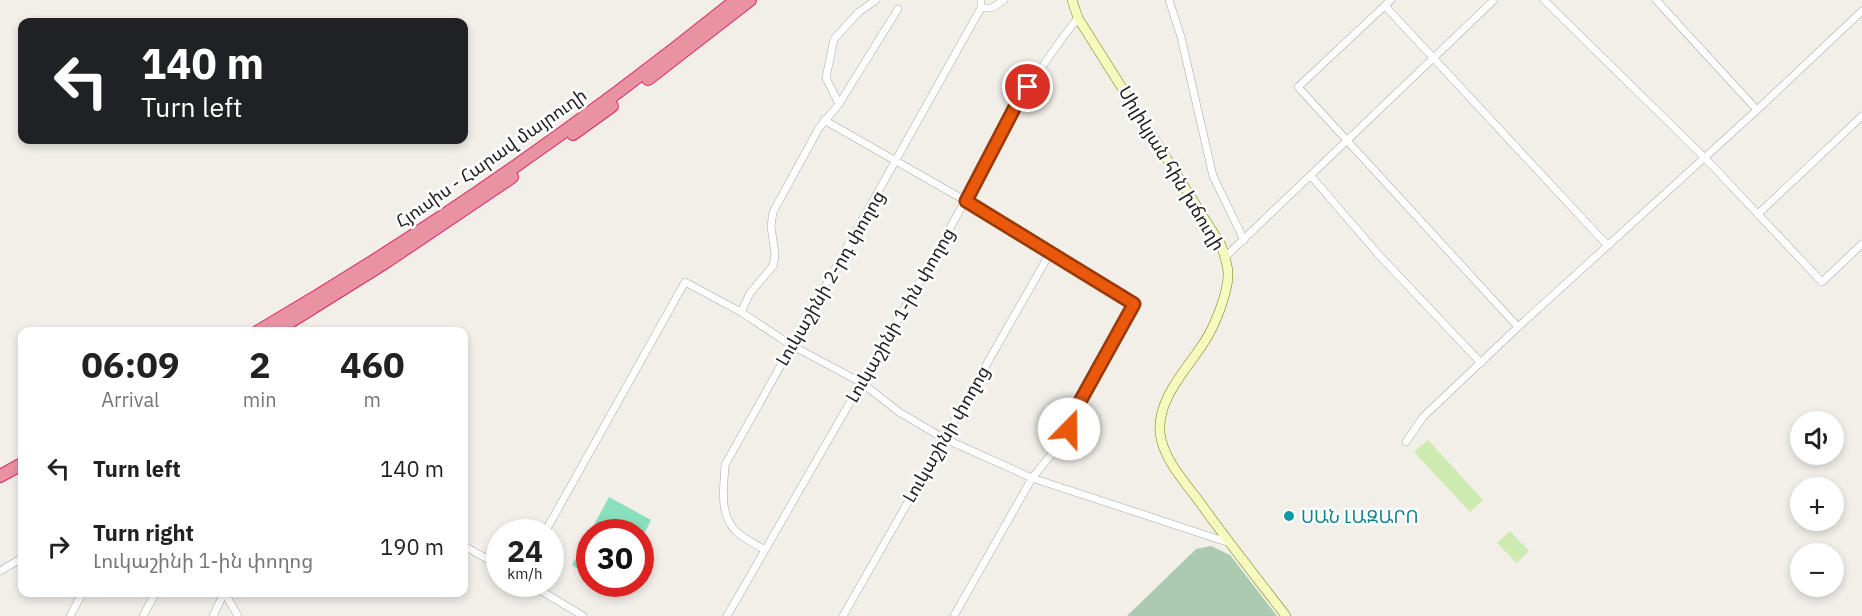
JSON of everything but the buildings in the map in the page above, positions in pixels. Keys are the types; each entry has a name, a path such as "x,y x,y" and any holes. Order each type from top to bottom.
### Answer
{"highway":[{"name":"Հյուսիս - Հարավ մայրուղի","path":"265,327 397,245 531,155 736,0"},
{"name":"Հյուսիս - Հարավ մայրուղի","path":"282,327 386,262 520,172 678,57 750,0"},
{"path":"0,476 18,466"},
{"path":"0,484 18,474"}],"street":[{"path":"839,104 826,78 834,39 859,12 876,0"},
{"path":"981,4 992,8 1004,0"},
{"name":"Սիլիկյան հին խճուղի","path":"1072,0 1078,18 1214,230 1226,257 1228,274 1223,301 1204,342 1180,375 1165,403 1160,432 1164,449 1172,464 1286,616"},
{"path":"1169,0 1181,37 1213,176 1244,240"},
{"path":"1391,0 1298,87 1518,327"},
{"path":"1226,257 1494,0"},
{"path":"1544,0 1705,158 1822,282 1862,244"},
{"path":"1656,0 1757,110"},
{"name":"Լուկաշինի 2-րդ փողոց","path":"765,550 734,530 723,504 725,465 896,162 981,4"},
{"path":"1385,6 1608,246"},
{"path":"741,312 750,293 773,266 775,255 771,226 773,212 824,120 839,104 898,9"},
{"path":"1406,442 1423,417 1518,327 1705,158 1862,11"},
{"name":"Լուկաշինի 1-ին փողոց","path":"728,616 966,201 1015,107 1054,47 1078,18"},
{"path":"1758,214 1862,116"},
{"path":"824,120 966,201 1134,304 1073,414 1065,438 1032,478 954,616"},
{"path":"1311,177 1378,254 1481,363"},
{"name":"Լուկաշինի փողոց","path":"843,616 1050,253"},
{"path":"552,519 685,282 741,312 791,345 862,383 899,412 943,438 1032,478 1230,543"},
{"path":"468,548 486,558"},
{"path":"0,571 18,560"},
{"path":"70,616 80,597"},
{"path":"143,616 153,597"},
{"path":"213,616 222,597"},
{"path":"226,597 238,616"},
{"path":"552,597 583,616"}],"green space":[{"path":"1428,440 1483,500 1470,512 1414,452"},
{"path":"609,497 649,519 597,519"},
{"path":"1510,531 1529,551 1517,563 1497,543"},
{"path":"1211,546 1230,555 1277,616 1127,616 1196,549"}],"place":[{"name":"ՍԱՆ ԼԱԶԱՐՈ","path":"1289,516"}],"route":[{"path":"1028,87 1015,107 966,201 1134,304 1073,414 1069,429"}]}
